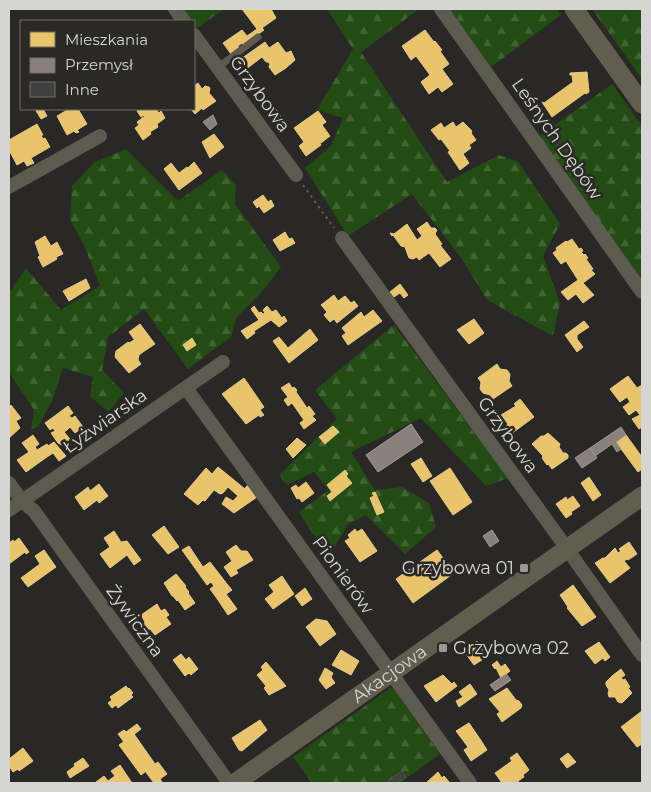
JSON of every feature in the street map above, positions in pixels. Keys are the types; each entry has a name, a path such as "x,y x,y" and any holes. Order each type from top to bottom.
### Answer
{"street":[{"path":"175,9 183,20"},
{"name":"Leśnych Dębów","path":"441,9 642,292"},
{"path":"574,9 642,104"},
{"name":"Grzybowa","path":"195,36 296,175"},
{"path":"9,187 100,136"},
{"name":"Grzybowa","path":"342,238 642,655"},
{"name":"Łyżwiarska","path":"9,510 223,362"},
{"name":"Pionierów","path":"186,388 470,783"},
{"name":"Żywiczna","path":"9,483 22,501 34,511 229,783"},
{"name":"Akacjowa","path":"235,783 642,496"}],"lane":[{"path":"217,68 258,37"}],"path":[{"path":"296,175 342,238"}],"green space":[{"path":"184,9 224,9 197,28 195,20 192,20"},
{"path":"327,9 419,9 361,52 447,182 499,155 518,162 560,224 543,256 560,303 553,336 487,300 462,259 412,194 348,236 305,168 331,146 343,118 317,110 353,49"},
{"path":"446,9 557,9 561,15 491,67"},
{"path":"592,9 642,9 642,79"},
{"path":"612,84 642,126 642,282 538,137"},
{"path":"126,149 178,201 222,170 236,185 235,204 281,267 261,293 236,318 231,337 188,369 144,309 108,337 102,370 124,393 108,412 90,396 93,377 63,368 52,401 38,427 31,429 34,410 9,372 9,290 11,290 26,268 61,310 100,286 84,245 70,220 72,186 95,162"},
{"path":"394,325 508,478 486,486 421,418 351,452 375,490 402,487 429,503 436,527 405,554 366,515 348,524 328,558 299,512 329,490 314,472 287,485 279,475 337,419 315,390"},
{"path":"392,687 440,754 400,783 312,783 293,757"}],"building: Mieszkania":[{"path":"242,9 271,9 276,18 262,28 264,30 243,45 242,43 238,46 239,48 231,54 223,43 242,30 247,36 257,29"},
{"path":"425,30 442,50 440,51 449,64 442,69 453,84 442,92 438,87 429,94 421,82 430,75 416,56 411,60 402,46"},
{"path":"265,42 269,48 278,42 286,53 291,51 295,60 275,75 269,67 270,64 262,57 245,70 238,61"},
{"path":"587,72 589,92 552,117 542,102 544,103 573,82 570,73"},
{"path":"198,83 202,89 205,86 209,87 209,93 216,101 195,114 192,110 195,110 195,85"},
{"path":"36,110 44,110 47,116 41,119"},
{"path":"67,110 79,110 87,124 77,130 79,132 76,133 74,131 67,135 57,116"},
{"path":"157,110 159,113 161,111 165,118 143,140 135,128 139,125 137,122 145,116 141,117 137,111"},
{"path":"318,111 326,122 322,125 330,136 321,143 319,142 321,145 306,156 299,146 304,142 294,128"},
{"path":"453,122 456,127 463,122 472,131 471,133 476,140 469,145 471,148 463,154 469,163 460,170 448,152 450,151 431,130 441,123 444,128"},
{"path":"37,124 43,139 45,138 50,147 31,158 34,163 27,166 24,161 17,165 9,150 9,140"},
{"path":"214,134 224,147 210,158 202,142"},
{"path":"194,162 202,173 179,190 164,169 171,163 179,173"},
{"path":"263,195 268,202 271,200 274,206 264,213 253,202"},
{"path":"427,222 431,228 437,230 435,234 442,244 440,245 451,259 440,267 429,253 419,260 417,257 409,258 405,247 401,246 390,233 394,234 407,224 417,240 422,236 417,229"},
{"path":"285,232 289,239 292,238 295,243 280,251 273,240"},
{"path":"45,236 51,246 57,242 63,254 43,267 38,257 40,256 35,242"},
{"path":"572,239 588,258 586,259 595,274 583,283 594,295 583,303 576,294 568,300 561,292 578,280 566,261 561,264 553,253 557,250 556,248"},
{"path":"86,279 90,288 69,301 63,291"},
{"path":"400,284 408,295 404,298 400,293 394,297 390,292"},
{"path":"334,295 338,301 345,296 351,303 354,301 358,306 337,323 334,319 330,322 324,315 327,312 321,305"},
{"path":"254,306 259,313 263,314 265,313 263,310 267,306 272,312 276,310 287,321 279,327 271,320 254,331 255,333 247,339 241,331 259,320 251,309"},
{"path":"373,310 382,321 348,345 342,336 346,333 342,328 361,312 364,317"},
{"path":"474,319 484,333 469,344 457,330"},
{"path":"584,321 589,327 577,335 577,339 583,347 577,352 565,335"},
{"path":"140,324 155,344 143,352 129,332"},
{"path":"310,329 318,340 289,363 273,341 279,337 288,348"},
{"path":"192,338 196,345 187,351 183,345"},
{"path":"134,340 143,352 139,355 138,360 141,364 129,373 115,357 116,351"},
{"path":"497,364 500,369 507,370 510,374 509,381 512,386 493,399 480,389 481,382 478,378"},
{"path":"628,376 637,388 642,385 642,427 639,429 632,419 640,415 636,410 629,415 623,407 630,402 627,397 620,402 610,389"},
{"path":"244,378 264,407 260,410 264,415 260,417 259,415 246,424 222,394"},
{"path":"289,383 292,388 294,387 297,390 296,392 307,408 309,406 315,414 312,416 316,420 304,429 300,423 304,420 292,403 288,406 284,400 288,397 281,388"},
{"path":"520,399 534,417 511,434 506,426 508,424 501,415 516,406 514,404"},
{"path":"11,405 21,418 16,421 20,428 9,438 9,407"},
{"path":"68,406 73,413 69,416 72,418 75,416 83,427 75,433 70,427 67,430 56,415"},
{"path":"56,415 67,430 64,432 70,439 62,445 58,443 51,433 55,431 53,428 50,430 45,423"},
{"path":"333,426 339,432 325,444 319,437"},
{"path":"548,433 560,444 559,447 563,453 568,455 568,458 552,469 532,444"},
{"path":"33,435 39,444 35,447 44,459 26,472 17,460 29,452 22,443"},
{"path":"626,435 642,457 642,469 638,472 616,442"},
{"path":"297,438 306,445 293,458 286,449"},
{"path":"54,442 66,456 59,461 48,446"},
{"path":"47,444 53,453 44,459 37,450"},
{"path":"421,458 432,476 423,482 411,464"},
{"path":"218,467 245,489 238,496 228,487 220,494 214,490 205,501 203,500 198,505 184,494 206,468 212,474"},
{"path":"450,468 472,502 453,515 430,481"},
{"path":"345,470 348,474 346,476 352,483 330,501 327,496 332,492 327,485"},
{"path":"589,477 601,495 593,501 581,483"},
{"path":"306,482 314,493 302,502 299,498 297,499 291,488 296,485 298,488"},
{"path":"99,484 108,496 99,503 97,500 84,510 75,497 88,487 90,491"},
{"path":"248,485 257,497 234,513 222,504 226,497 233,501"},
{"path":"375,492 384,512 377,515 370,498 374,496 372,493"},
{"path":"573,496 580,506 566,518 556,504 566,497 567,500"},
{"path":"164,526 179,547 168,554 152,535"},
{"path":"355,529 357,532 362,529 377,551 360,562 345,541 350,538 348,535"},
{"path":"114,531 121,542 127,541 141,560 134,565 127,555 110,568 100,554 110,547 104,538"},
{"path":"19,538 29,552 26,554 25,552 9,564 9,543"},
{"path":"629,542 637,554 628,560 619,549"},
{"path":"236,545 241,551 247,551 253,560 236,570 238,573 231,577 224,567 232,561 226,552"},
{"path":"189,546 203,567 210,562 227,584 213,593 210,589 214,586 211,582 207,585 182,550"},
{"path":"615,548 618,553 621,551 627,559 624,561 630,568 610,583 595,563 605,558"},
{"path":"44,550 56,567 28,587 21,578 40,564 35,556"},
{"path":"437,550 454,573 413,603 396,579"},
{"path":"176,574 186,586 188,593 195,603 185,610 178,600 172,596 164,583"},
{"path":"282,576 294,594 273,609 265,599 274,592 269,585"},
{"path":"227,584 232,590 218,600 213,593"},
{"path":"573,585 596,617 582,626 567,608 560,595"},
{"path":"305,588 312,599 302,606 295,596"},
{"path":"226,594 237,609 228,615 218,600"},
{"path":"157,604 161,611 165,609 169,615 166,617 171,624 155,635 144,625 145,622 141,615"},
{"path":"316,619 327,621 336,634 320,646 306,627"},
{"path":"477,641 488,656 474,665 464,651"},
{"path":"599,642 610,657 605,661 603,658 595,664 585,651"},
{"path":"341,650 359,661 351,675 332,665"},
{"path":"181,654 186,660 189,657 198,669 191,675 189,673 185,676 173,660"},
{"path":"497,661 501,667 505,664 510,671 501,678 496,668 492,665"},
{"path":"266,662 286,686 269,695 264,688 266,686 257,675 263,670 261,667"},
{"path":"325,668 333,673 331,677 335,683 326,689 319,680"},
{"path":"621,669 625,675 621,678 625,679 632,693 622,703 618,702 615,697 609,697 609,690 606,685 606,682"},
{"path":"443,675 452,684 454,682 457,686 436,702 424,686"},
{"path":"470,684 477,694 459,707 456,701 463,697 459,692"},
{"path":"126,686 133,693 131,695 133,697 118,708 116,705 112,708 108,703 112,700 110,697"},
{"path":"507,688 522,705 521,708 502,722 497,714 500,712 489,699"},
{"path":"642,711 642,744 637,747 621,727"},
{"path":"260,720 267,730 242,751 239,750 232,738"},
{"path":"469,723 480,739 468,747 456,731"},
{"path":"137,724 141,729 124,742 118,734 124,730 126,732"},
{"path":"134,734 155,764 141,775 119,745"},
{"path":"480,739 487,750 471,761 464,750"},
{"path":"23,748 33,761 19,771 18,769 13,772 9,766 9,759"},
{"path":"517,753 529,770 518,781 519,783 502,783 495,773 512,761 510,758"},
{"path":"568,753 576,762 567,768 560,759"},
{"path":"83,758 89,766 70,778 67,772"},
{"path":"158,762 167,774 160,779 162,782 154,783 145,771"},
{"path":"120,765 132,783 96,782 104,776 108,781 115,776 111,771"},
{"path":"438,772 442,778 444,776 450,783 426,783"}],"building: Przemysł":[{"path":"276,109 283,120 277,124 269,113"},
{"path":"213,115 217,124 210,130 203,122"},
{"path":"411,424 423,442 378,472 366,455"},
{"path":"621,427 626,435 616,442 621,449 617,452 612,444 595,456 590,448"},
{"path":"590,448 597,458 582,468 575,458"},
{"path":"492,530 499,541 490,547 483,536"},
{"path":"506,674 511,680 495,691 490,685"}],"building: Inne":[{"path":"402,771 406,777 397,783 390,783 388,781"}],"place":[{"name":"Grzybowa 01","path":"524,568"},
{"name":"Grzybowa 02","path":"443,648"}]}
